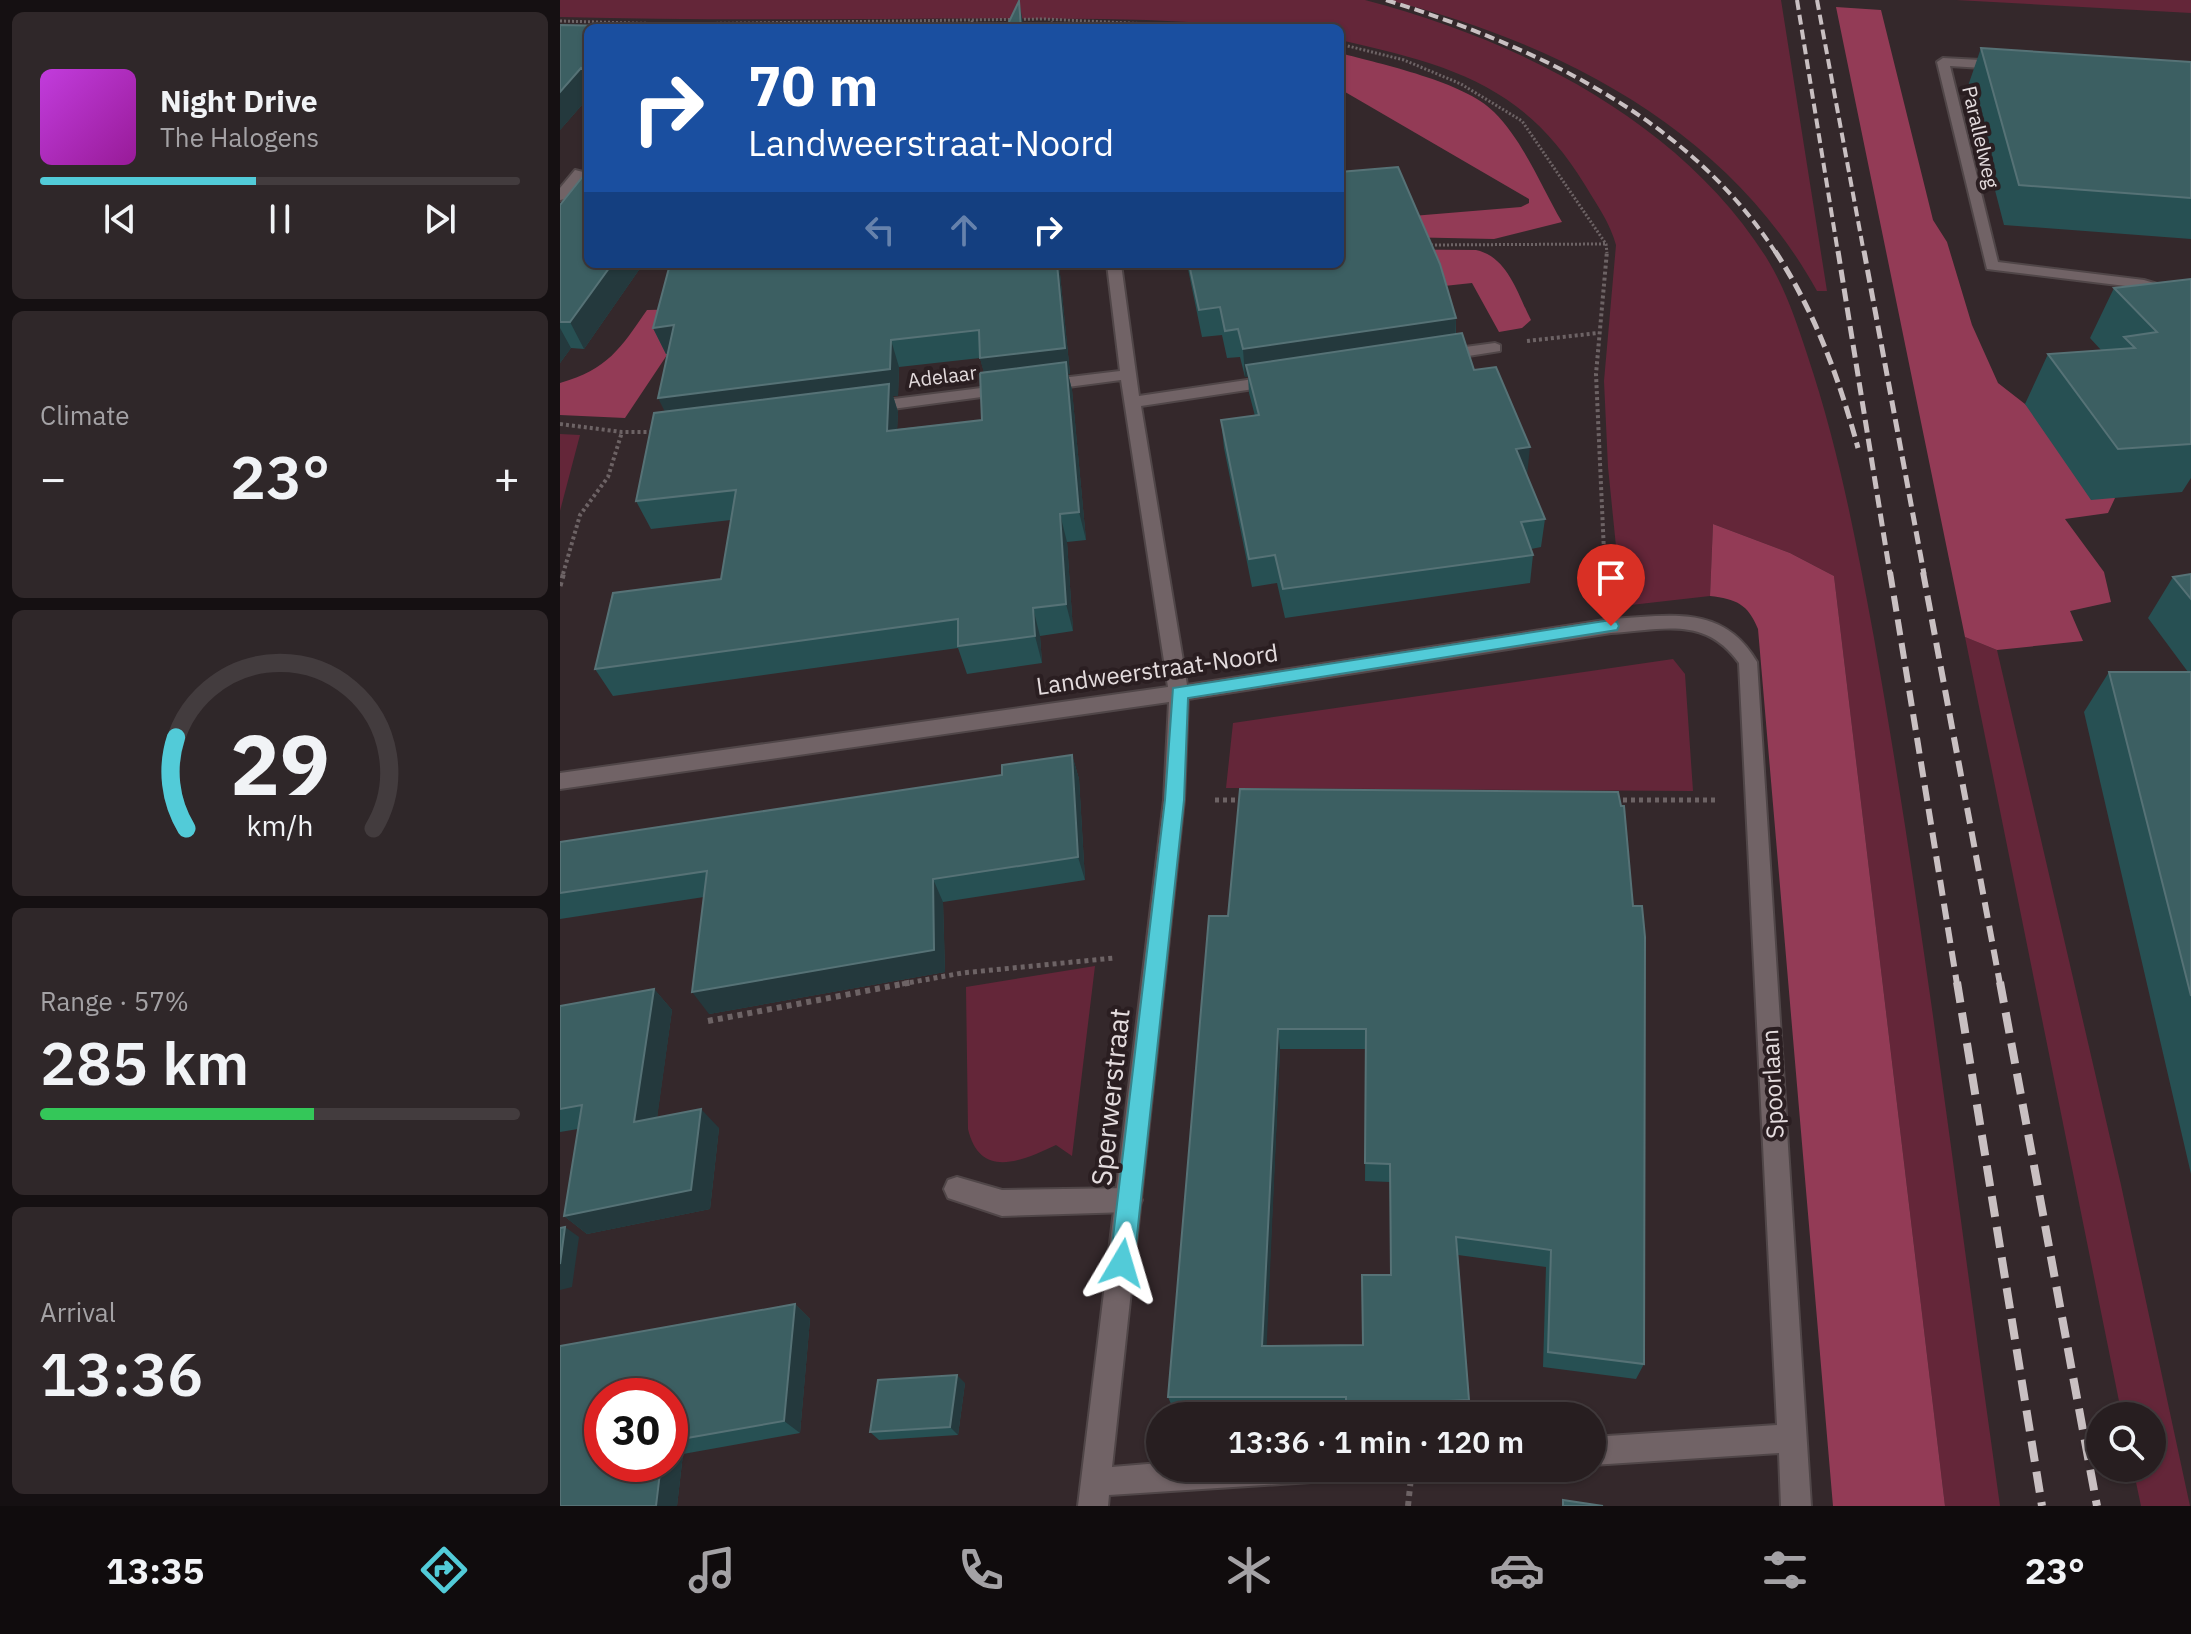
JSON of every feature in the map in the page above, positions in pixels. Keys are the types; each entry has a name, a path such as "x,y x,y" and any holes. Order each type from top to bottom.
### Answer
{"street":[{"name":"Parallelweg","path":"2020,67 1943,62 1992,266 2144,284 2191,299"},
{"path":"560,172 584,173"},
{"path":"560,196 584,173"},
{"path":"1115,268 1128,375 1179,693"},
{"path":"1432,357 1495,348"},
{"name":"Adelaar","path":"851,410 1128,375"},
{"path":"1133,402 1290,378"},
{"name":"Landweerstraat-Noord","path":"560,781 1179,693 1611,626 1674,624 1713,628 1733,642 1748,662"},
{"name":"Spoorlaan","path":"1748,662 1796,1506"},
{"name":"Sperwerstraat","path":"1094,1494 1174,800 1179,693"},
{"path":"957,1189 1002,1203 1129,1200"},
{"path":"1606,1450 1792,1438"},
{"path":"1094,1494 1194,1482"}],"path":[{"path":"970,20 976,24"},
{"path":"752,24 970,20 1146,24"},
{"path":"1048,24 1057,20"},
{"path":"560,21 663,24"},
{"path":"1344,45 1404,60 1461,84 1522,121 1606,244 1608,260 1598,333 1597,442 1607,606 1611,626"},
{"path":"1419,245 1606,244"},
{"path":"1495,348 1546,337 1598,333"},
{"path":"560,424 622,432 666,433"},
{"path":"560,586 580,515 608,477 622,432"},
{"path":"1174,800 1253,800"},
{"path":"1614,800 1755,800"},
{"path":"708,1021 962,973 1155,954"},
{"path":"1408,1506 1411,1482"}],"shaded area":[{"path":"560,0 1365,0 1480,38 1590,92 1641,126 1688,165 1730,208 1766,257 1794,317 1838,460 1853,531 1874,638 1909,854 2000,1506 1945,1506 1834,576 1790,553 1713,524 1710,596 1622,606 1608,467 1604,381 1616,245 1607,222 1585,185 1536,123 1509,101 1449,70 1344,41 1344,24 1222,24 1104,19 560,17"},
{"path":"1388,0 1781,0 1827,291 1817,291 1780,234 1737,184 1688,140 1634,101 1516,41"},
{"path":"1956,0 2191,0 2191,13"},
{"path":"1836,7 1881,10 1933,220 1947,242 1972,325 1998,383 2025,404 2115,498 2108,513 2065,519 2104,572 2111,602 2070,611 2083,641 1997,650 1965,637"},
{"path":"1344,54 1422,75 1481,101 1514,137 1562,222 1494,239 1353,236 1344,226 1344,222 1521,207 1529,203 1529,199 1344,91"},
{"path":"1344,249 1476,250 1487,254 1504,268 1531,320 1522,328 1499,332 1472,283 1286,303 1334,268 1344,268"},
{"path":"691,309 671,349 625,418 560,415 560,383 602,364 629,336 647,310"},
{"path":"560,434 580,435 560,511"},
{"path":"1713,524 1790,553 1834,576 1945,1506 1833,1506 1758,629 1740,604 1710,596"},
{"path":"1965,637 1997,650 2121,1185 2190,1506 2141,1506 2136,1482 2166,1482 2166,1402 2119,1402"},
{"path":"1673,659 1685,674 1693,791 1226,788 1233,723"},
{"path":"1095,966 1072,1156 1056,1145 1016,1160 992,1161 974,1145 968,1129 966,987"}],"building":[{"path":"1019,1 1021,24 1008,24"},
{"path":"560,25 584,25 584,71 581,68 560,92"},
{"path":"1981,48 2191,62 2191,198 2019,185"},
{"path":"1398,167 1440,264 1456,318 1243,349 1238,329 1225,331 1220,307 1199,310 1190,268 1344,268 1344,172"},
{"path":"584,175 584,268 609,268 570,322 560,322 560,205"},
{"path":"669,268 1057,268 1065,348 980,358 979,330 891,340 890,369 658,398 674,325 653,328"},
{"path":"2191,279 2191,444 2118,449 2048,354 2135,348 2124,337 2157,332 2114,288"},
{"path":"1462,333 1474,370 1496,367 1530,447 1516,449 1545,519 1521,522 1533,555 1283,589 1275,555 1249,559 1221,420 1259,415 1246,365"},
{"path":"1066,362 1079,512 1060,514 1066,604 1033,608 1035,636 958,646 958,619 595,669 613,593 721,579 736,490 636,501 654,413 889,384 887,431 982,420 980,373"},
{"path":"2191,574 2191,599 2173,577"},
{"path":"2109,672 2191,672 2191,996"},
{"path":"1072,755 1078,857 933,879 934,950 692,992 707,871 560,893 560,842 1002,775 1002,765"},
{"path":"1240,789 1618,792 1621,806 1624,806 1633,906 1642,906 1645,937 1644,1364 1548,1352 1551,1250 1456,1237 1469,1400 1346,1402 1346,1397 1168,1397 1209,916 1228,916","holes":["1278,1029 1366,1029 1365,1163 1390,1164 1391,1275 1362,1275 1363,1345 1262,1346"]},
{"path":"654,989 634,1122 701,1109 691,1190 564,1216 582,1105 560,1109 560,1006"},
{"path":"565,1227 560,1264 560,1228"},
{"path":"795,1304 784,1421 688,1438 688,1378 584,1378 584,1482 659,1482 656,1506 560,1506 560,1346"},
{"path":"957,1375 950,1427 870,1432 878,1380"},
{"path":"1563,1500 1603,1506 1563,1506"}],"railway":[{"path":"1386,0 1498,40 1604,93 1653,126 1699,163 1740,205 1776,253"},
{"path":"1797,0 1838,253"},
{"path":"1817,0 1864,253"},
{"path":"1775,251 1802,298 1824,346 1858,448"},
{"path":"1838,251 1890,574"},
{"path":"1864,251 1924,574"},
{"path":"1890,572 1957,984"},
{"path":"1923,572 2000,984"},
{"path":"1957,982 2042,1506"},
{"path":"2000,982 2097,1506"}],"route":[{"path":"1122,1263 1174,800 1179,693 1611,626"}]}
